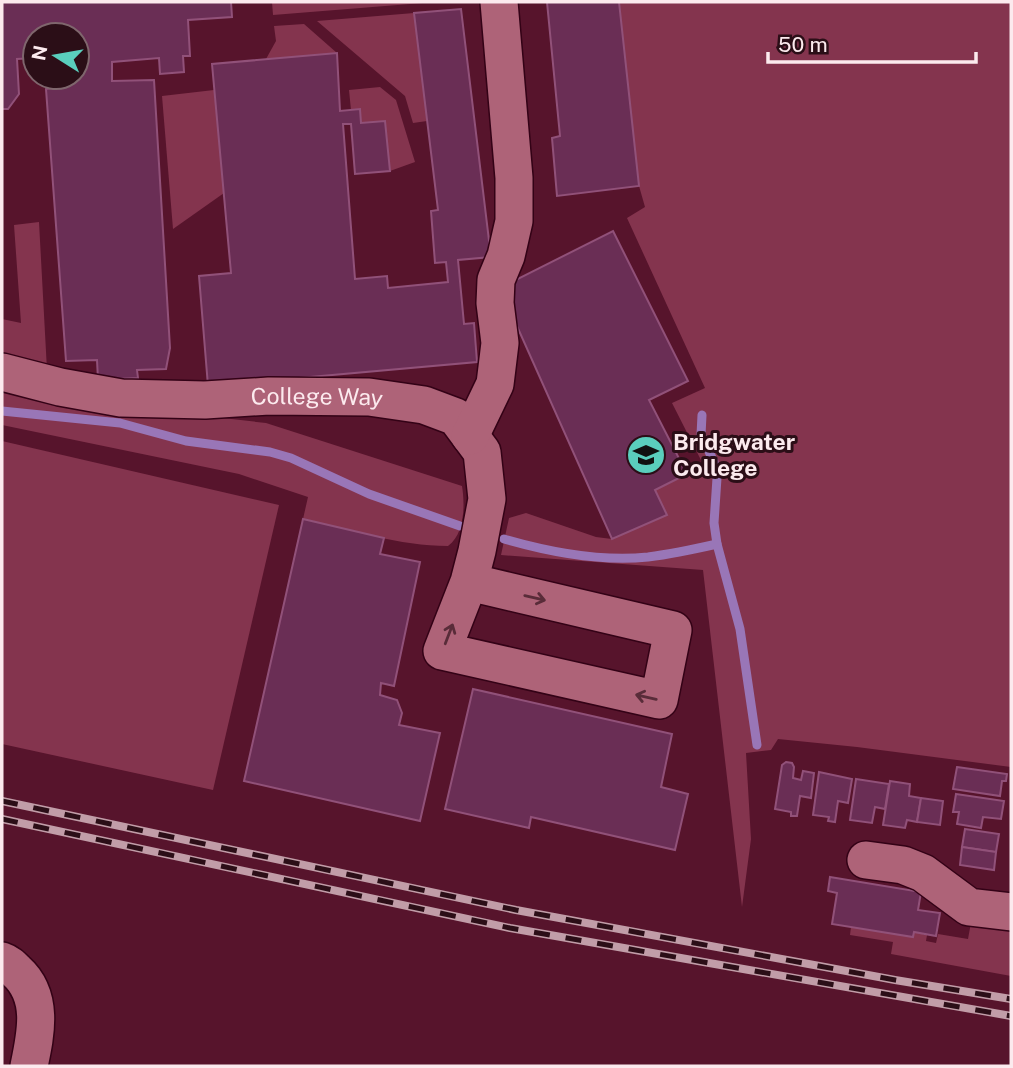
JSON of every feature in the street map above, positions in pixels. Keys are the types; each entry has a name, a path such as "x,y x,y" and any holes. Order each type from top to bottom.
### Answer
{"street":[{"path":"470,436 495,384 500,343 495,303 496,280 506,256 514,221 514,178 499,2"},
{"name":"College Way","path":"2,372 60,387 121,398 205,400 269,396 369,397 424,405 456,417 482,452 486,499 469,582 442,651 659,701 673,630 469,582"},
{"path":"866,860 903,866 923,873 969,907 1011,912"},
{"path":"2,961 22,977 34,999 37,1020 29,1066"}],"shaded area":[{"path":"272,2 435,2 273,15"},
{"path":"619,2 1011,2 1011,767 778,739 771,750 746,753 751,839 742,907 703,570 501,555 509,518 526,513 596,537 612,539 666,514 655,490 705,468 672,403 705,388 627,218 645,207 639,186"},
{"path":"414,13 427,121 413,123 405,96 317,21"},
{"path":"304,24 337,53 266,59 276,41 274,26"},
{"path":"380,87 396,100 415,162 390,171 385,121 361,123 360,110 351,110 349,90"},
{"path":"214,90 224,193 173,229 162,96"},
{"path":"39,222 47,370 2,357 2,319 21,323 14,225"},
{"path":"2,384 161,411 266,423 462,486 461,526 454,541 448,546 375,537 303,519 308,497 239,474 2,425"},
{"path":"2,441 279,505 213,790 2,744"},
{"path":"972,917 1011,923 1011,976 891,954 893,942 850,935 851,927 913,937 914,932 927,935 926,941 936,943 938,934 968,939"}],"building":[{"path":"2,2 231,2 232,17 188,20 190,56 183,56 184,72 160,74 159,58 112,62 112,81 154,80 170,348 166,369 137,370 138,378 98,380 97,360 66,361 46,91 91,91 91,21 21,21 21,59 17,59 19,94 8,109 2,109"},
{"path":"547,2 619,2 639,186 557,196 552,138 560,136"},
{"path":"461,9 491,257 458,260 464,324 474,323 477,362 208,386 199,276 231,273 212,64 337,53 340,111 360,109 361,123 385,121 390,171 355,174 351,124 343,124 355,279 387,276 388,288 448,282 446,262 435,263 431,211 438,210 414,13"},
{"path":"613,231 688,381 649,400 687,474 655,490 667,515 612,539 500,288"},
{"path":"303,519 384,538 380,554 420,562 394,686 381,683 380,695 397,700 402,713 399,725 440,733 420,821 244,781"},
{"path":"473,689 672,734 661,787 688,794 675,850 531,817 529,828 445,809"},
{"path":"786,762 792,763 794,767 793,778 801,780 803,771 814,773 811,798 800,796 797,816 775,809 782,765"},
{"path":"957,767 1007,774 1006,781 1002,781 1000,796 953,789"},
{"path":"819,772 852,779 848,803 838,801 835,822 828,821 829,817 813,815"},
{"path":"856,779 889,784 885,809 875,807 872,823 850,820"},
{"path":"890,781 910,784 909,796 921,798 917,822 907,820 905,828 883,825"},
{"path":"956,794 1004,801 1001,819 983,817 981,828 957,824 959,812 953,812"},
{"path":"921,798 943,801 940,825 917,822"},
{"path":"965,829 999,834 996,852 962,847"},
{"path":"962,847 996,852 994,870 960,865"},
{"path":"830,877 921,892 918,910 940,913 936,936 914,932 913,937 832,924 837,893 828,891"}],"waterway":[{"path":"2,411 120,423 186,441 270,452 291,458 369,494 460,526"},
{"path":"702,415 701,435 714,462 717,478 714,523 717,544"},
{"path":"504,539 557,552 612,558 648,557 717,544 740,629 757,745"}],"railway":[{"path":"2,801 516,910 1011,999"},
{"path":"2,819 510,928 1011,1016"}],"place":[{"name":"Bridgwater College","path":"646,455"}]}
